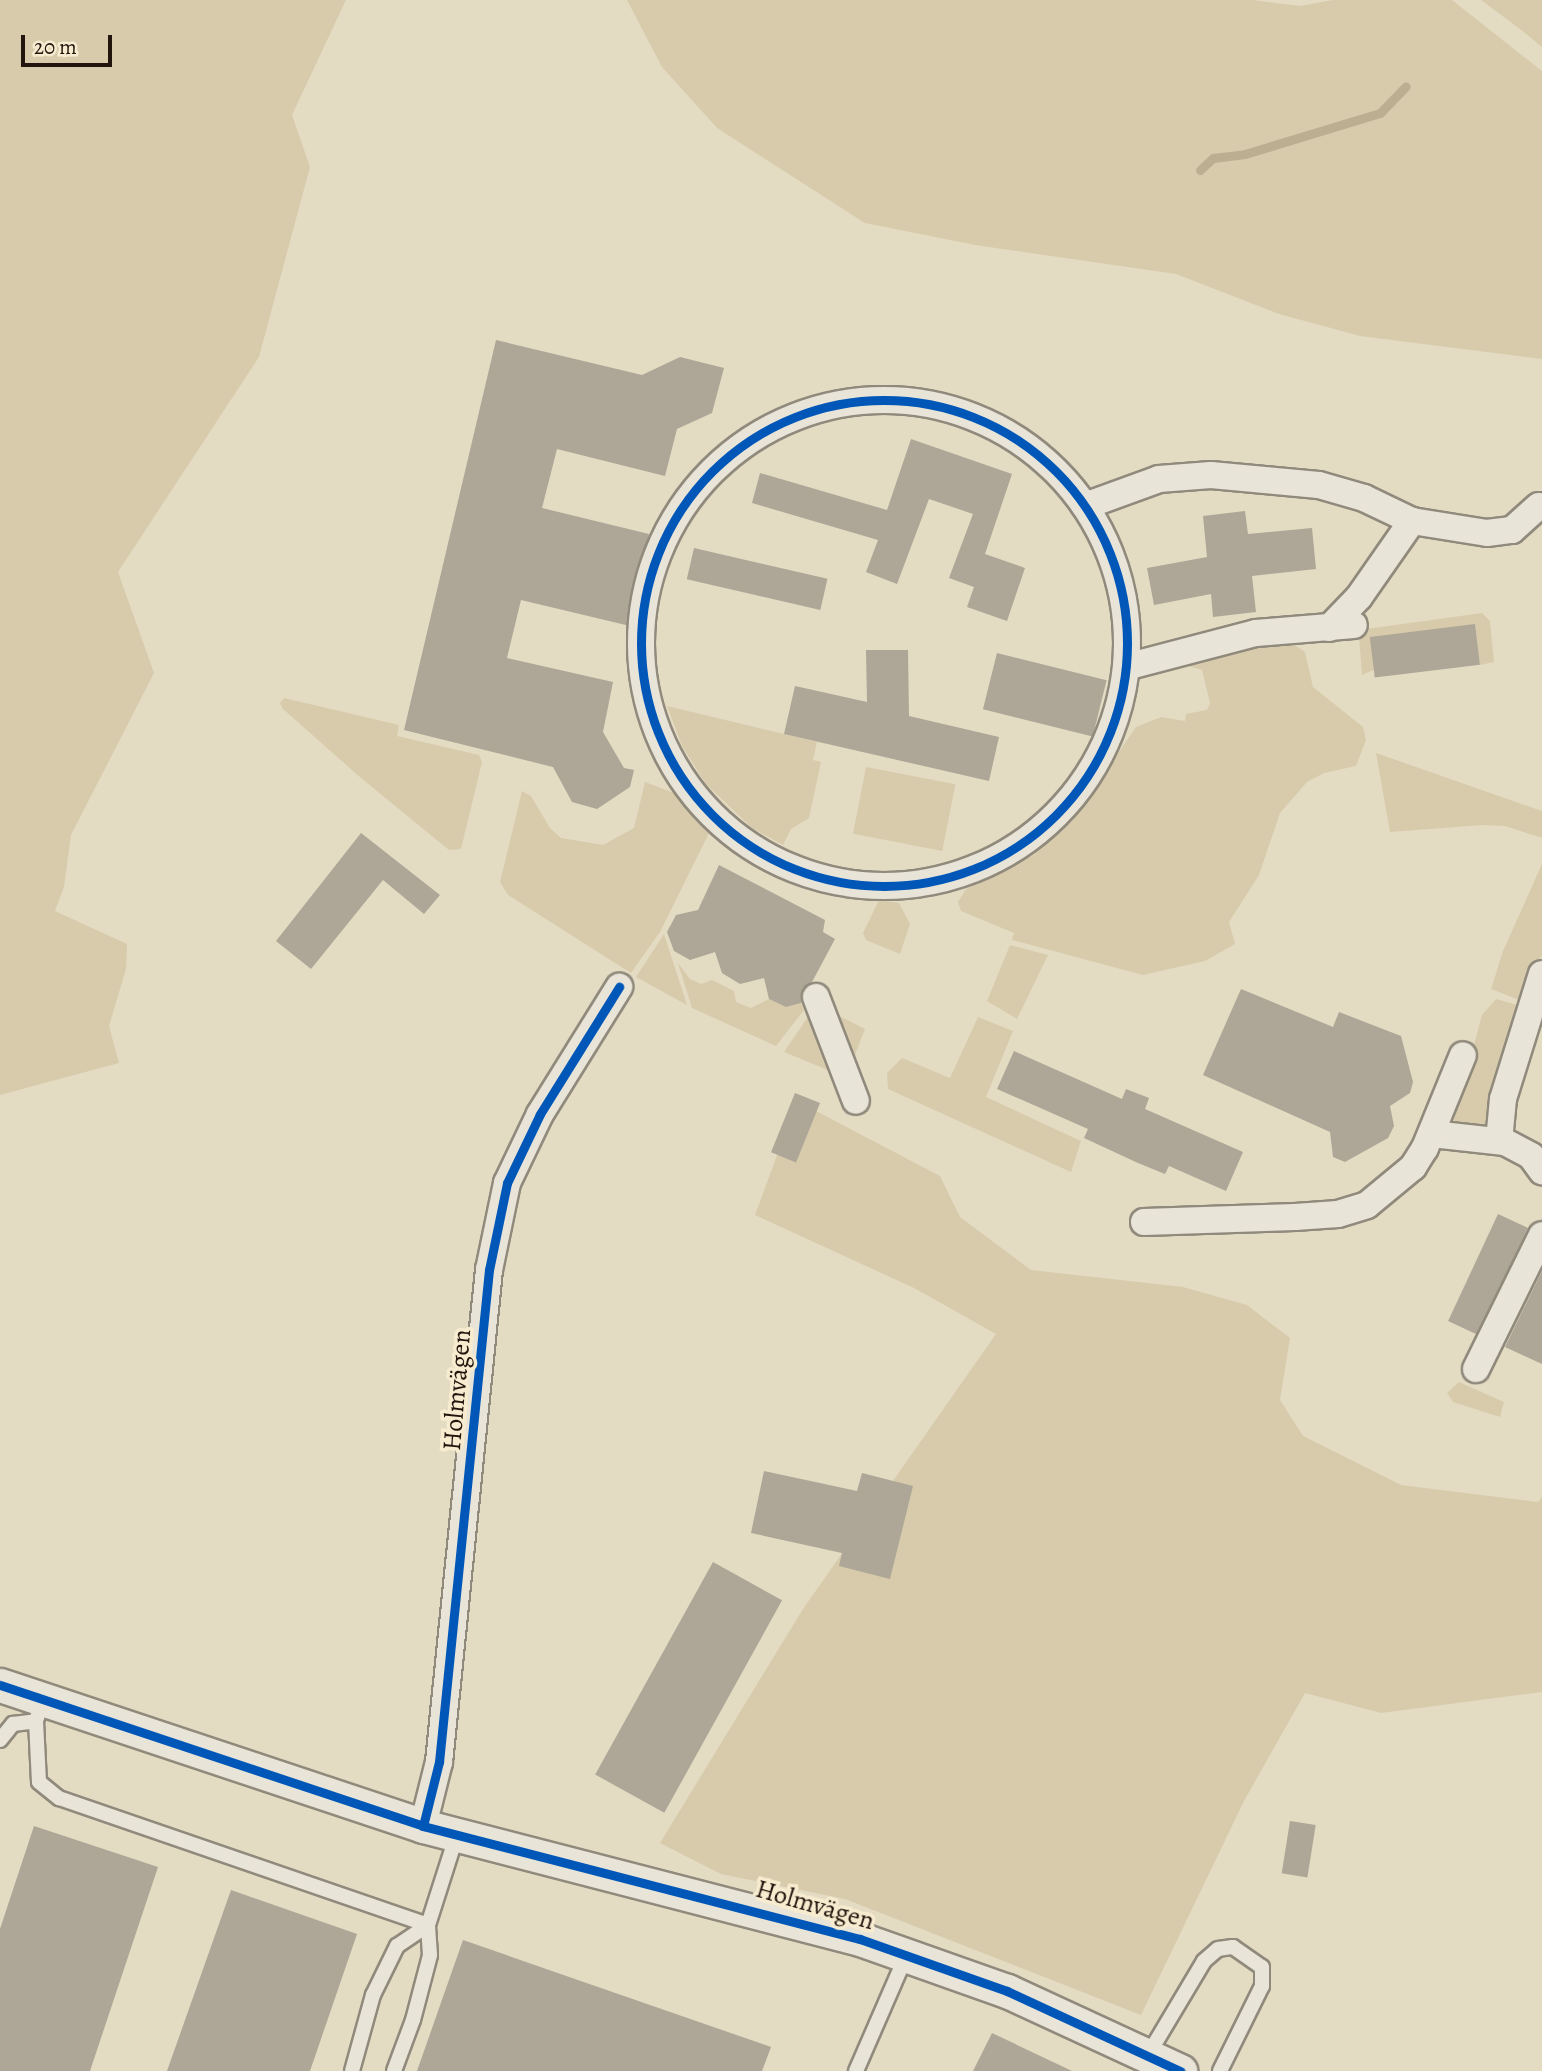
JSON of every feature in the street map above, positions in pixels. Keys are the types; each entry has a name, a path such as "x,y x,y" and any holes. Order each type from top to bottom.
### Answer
{"street":[{"path":"896,400 957,411 1003,431 1034,452 1086,506 1106,543 1122,593 1126,667 1107,739 1067,803 1009,851 976,868 905,885 827,879 772,859 745,843 694,796 673,765 646,696 640,659 646,585 675,516 723,459 787,419 859,401 896,400"},
{"path":"1086,506 1159,479 1211,475 1319,485 1364,498 1412,521 1487,533 1512,530 1539,506"},
{"path":"1126,667 1242,635 1342,626 1412,521"},
{"path":"1499,1142 1503,1099 1542,974"},
{"name":"Holmvägen","path":"423,1826 439,1762 489,1270 507,1183 540,1114 619,987"},
{"path":"816,997 856,1101"},
{"path":"1144,1222 1338,1214 1367,1205 1390,1189 1413,1167 1432,1134 1463,1055"},
{"path":"1432,1134 1499,1142 1531,1156 1542,1171"},
{"path":"1476,1369 1542,1235"},
{"name":"Holmvägen","path":"0,1685 39,1711 423,1826 753,1908 906,1954 1007,1991 1180,2071"}],"lane":[{"path":"0,1740 13,1724 39,1711 39,1782 59,1798 428,1925"},
{"path":"394,2071 413,2020 430,1955 428,1925 457,1834"},
{"path":"352,2071 373,1995 397,1946 428,1925"},
{"path":"1148,2055 1204,1961 1218,1949 1233,1947 1262,1967 1262,1986 1220,2071"},
{"path":"856,2071 906,1954"}],"shaded area":[{"path":"0,0 346,0 292,115 310,167 259,357 118,572 154,673 71,835 64,887 55,911 127,944 126,969 109,1026 119,1063 0,1095"},
{"path":"627,0 1253,0 1300,6 1333,0 1452,0 1542,71 1542,359 1360,336 1279,314 1176,274 975,245 865,223 717,128 662,67"},
{"path":"1481,0 1542,0 1542,47 1520,29"},
{"path":"1482,613 1490,621 1494,662 1480,665 1475,625 1362,675 1359,636 1366,629"},
{"path":"1289,641 1305,652 1313,687 1363,727 1366,740 1356,766 1324,773 1307,782 1280,813 1259,875 1229,922 1235,944 1205,961 1143,975 1012,940 1014,933 961,911 958,902 966,889 1035,854 1073,819 1136,727 1161,717 1185,721 1186,714 1207,710 1210,703 1202,670 1182,664 1220,648"},
{"path":"284,698 399,725 397,736 479,755 482,762 461,849 449,850 361,778 283,709 280,703"},
{"path":"667,706 817,742 813,760 821,762 809,818 791,829 783,845 752,828 706,784 682,746"},
{"path":"1376,753 1542,811 1542,838 1505,826 1483,825 1390,832"},
{"path":"866,767 955,784 942,851 853,834"},
{"path":"645,782 682,796 710,831 660,932 631,973 508,895 500,882 522,791 531,796 550,828 561,838 603,845 634,828"},
{"path":"1542,864 1542,954 1527,995 1519,1000 1491,989 1503,951"},
{"path":"879,900 899,903 910,924 900,954 866,940 863,933"},
{"path":"664,934 687,1005 636,977"},
{"path":"1010,945 1048,955 1017,1019 987,1001"},
{"path":"678,963 690,979 701,984 712,980 734,991 736,1002 751,1008 769,999 786,1007 801,1003 804,1010 776,1046 692,1008"},
{"path":"1496,999 1521,1006 1492,1121 1486,1130 1465,1129 1453,1123 1482,1015"},
{"path":"814,1008 835,1073 784,1052"},
{"path":"833,1013 865,1029 851,1065"},
{"path":"978,1017 1013,1031 986,1097 1081,1141 1071,1172 888,1089 887,1073 902,1058 950,1078"},
{"path":"797,1101 940,1176 960,1217 1031,1270 1183,1287 1247,1305 1290,1338 1280,1400 1303,1436 1401,1485 1538,1502 1542,1497 1542,1692 1381,1713 1305,1693 1244,1801 1141,2015 845,1899 721,1874 660,1843 803,1609 996,1334 914,1288 755,1215"},
{"path":"1459,1382 1504,1402 1500,1417 1453,1402 1447,1393"}],"building":[{"path":"496,340 642,375 680,357 724,368 712,413 677,429 665,476 557,449 542,508 649,534 630,626 521,600 507,658 613,682 603,732 624,768 634,770 630,787 597,809 572,802 553,767 404,730"},
{"path":"911,439 1012,474 985,554 1025,568 1007,621 967,607 974,587 949,578 973,514 929,499 897,584 866,572 878,540 752,503 760,473 887,510"},
{"path":"1245,511 1248,534 1312,528 1316,569 1252,576 1256,612 1213,617 1211,594 1154,605 1147,568 1207,557 1203,516"},
{"path":"694,548 827,579 820,610 687,579"},
{"path":"1475,624 1480,665 1375,678 1370,637"},
{"path":"866,650 908,650 909,716 999,737 989,781 784,734 795,686 867,702"},
{"path":"997,653 1107,680 1093,737 983,709"},
{"path":"361,833 440,895 424,914 383,880 311,969 276,941"},
{"path":"719,865 825,920 823,932 835,939 812,982 803,988 801,1003 786,1007 769,999 764,978 740,984 722,973 715,952 690,960 674,951 667,932 676,915 698,910"},
{"path":"1241,989 1333,1027 1339,1012 1401,1036 1413,1082 1410,1093 1390,1106 1394,1126 1388,1138 1345,1162 1333,1157 1330,1132 1203,1075"},
{"path":"1014,1051 1122,1099 1126,1089 1149,1098 1145,1109 1243,1152 1226,1191 1169,1166 1165,1174 1138,1163 1084,1138 1088,1129 997,1089"},
{"path":"795,1093 820,1103 796,1162 771,1152"},
{"path":"1498,1214 1528,1228 1478,1335 1448,1321"},
{"path":"1542,1271 1542,1364 1505,1347"},
{"path":"764,1471 857,1491 862,1473 913,1486 890,1579 839,1566 842,1553 751,1533"},
{"path":"713,1562 782,1600 664,1813 595,1775"},
{"path":"1290,1821 1316,1825 1307,1877 1282,1873"},
{"path":"34,1826 158,1867 90,2071 0,2071 0,1929"},
{"path":"231,1890 357,1934 310,2071 167,2071"},
{"path":"463,1940 771,2047 762,2071 417,2071"},
{"path":"992,2033 1072,2071 973,2071"}],"waterway":[{"path":"1200,170 1213,158 1245,154 1380,113 1406,86"}],"cycle path":[{"path":"884,400 931,404 977,418 1019,441 1056,471 1086,508 1109,550 1123,596 1127,643 1123,690 1109,736 1086,778 1056,815 1019,845 977,868 931,882 884,886 837,882 791,868 749,845 712,815 682,778 659,736 645,690 641,643 645,596 659,550 682,508 712,471 749,441 791,418 837,404 884,400"},
{"path":"423,1826 439,1762 489,1270 507,1183 540,1114 619,987"},
{"path":"0,1685 423,1826 860,1939 1007,1991 1180,2071"}]}
